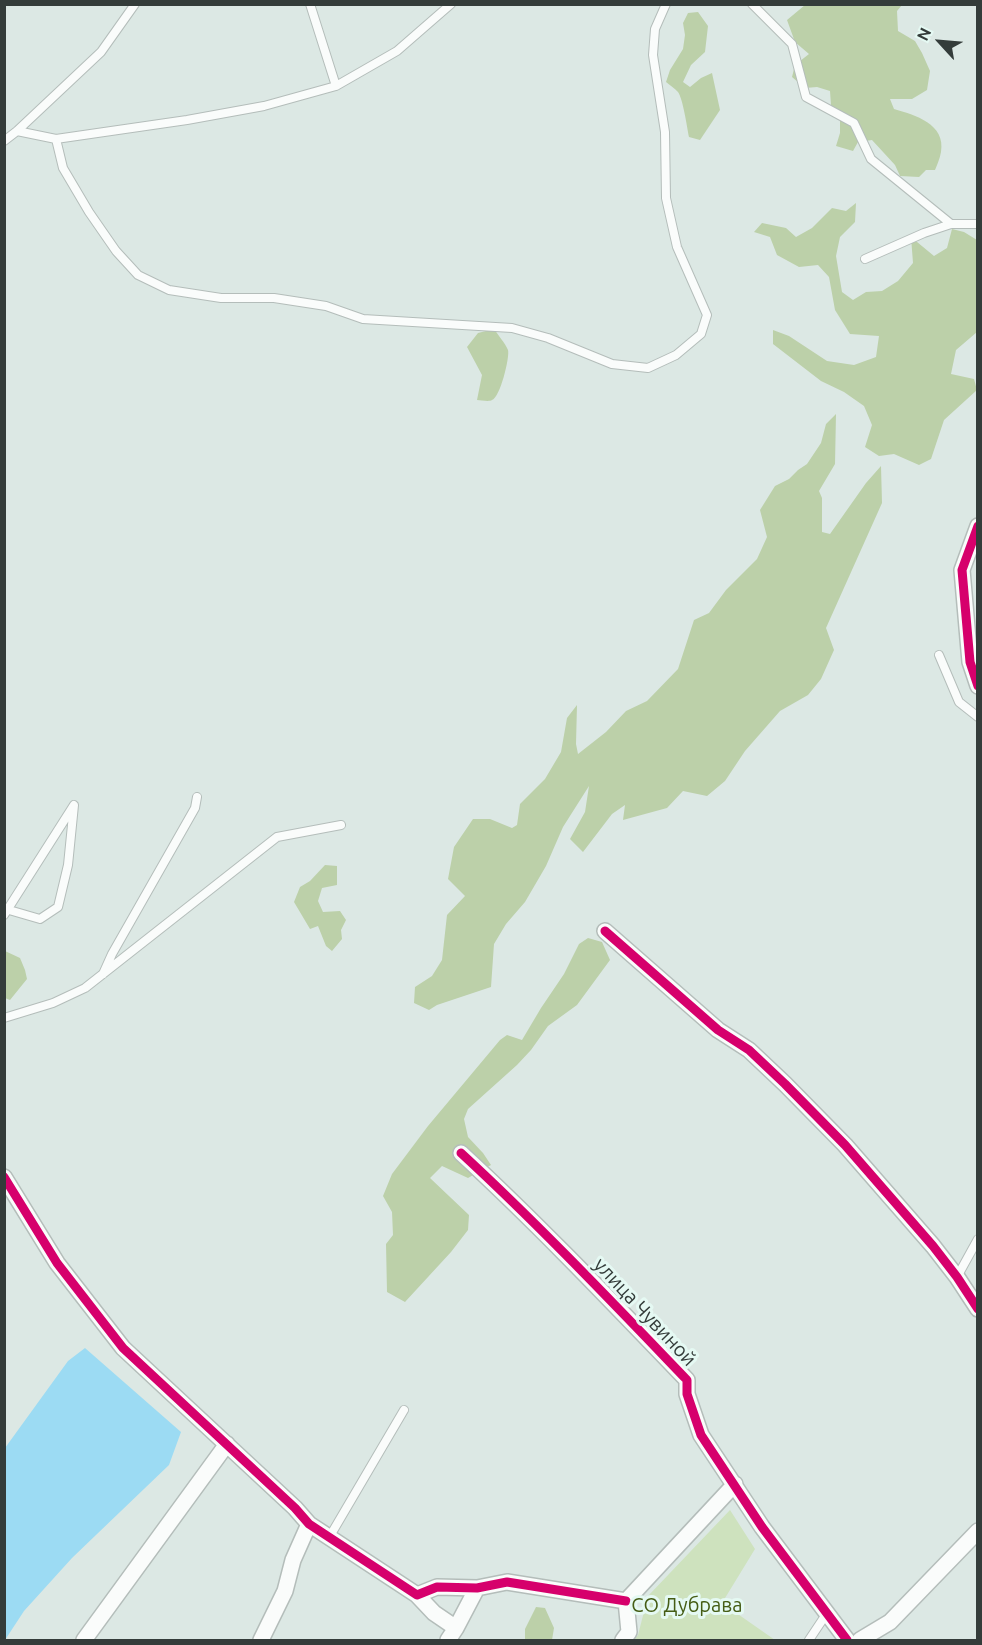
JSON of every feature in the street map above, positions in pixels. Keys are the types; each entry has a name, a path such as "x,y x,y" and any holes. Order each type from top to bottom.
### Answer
{"street":[{"path":"978,526 962,570 970,662 978,686"},
{"path":"605,931 718,1030 749,1050 785,1084 845,1145 933,1246 978,1309"},
{"name":"улица Чувиной","path":"461,1153 605,1294 687,1380 687,1394 701,1435 762,1527 847,1641"},
{"path":"4,1177 57,1263 123,1348 228,1444 309,1524 417,1595 452,1634 477,1588"},
{"path":"84,1641 228,1444"},
{"path":"623,1641 628,1632 626,1601 735,1484"},
{"path":"261,1641 285,1591 293,1560 309,1524"},
{"path":"860,1641 890,1622 978,1531"},
{"path":"417,1595 437,1587 477,1588 507,1582 626,1601"}],"lane":[{"path":"4,141 101,52 135,4"},
{"path":"310,4 336,86"},
{"path":"17,131 56,139 264,106 336,86 397,51 451,4"},
{"path":"56,139 63,168 89,213 116,251 138,275 169,290 221,297 274,298 326,306 363,319 512,328 548,338 612,364 648,368 676,355 701,334 707,315 677,247 666,198 665,132 653,55 655,29 666,4"},
{"path":"752,4 792,44 806,97 854,123 871,159 951,224"},
{"path":"865,259 924,233 951,224 978,224"},
{"path":"939,655 959,702 978,717"},
{"path":"103,975 112,954 195,808 197,797"},
{"path":"74,806 68,865 58,907 40,919 7,913 74,806"},
{"path":"4,1018 53,1003 85,988 277,837 341,825"},
{"path":"957,1277 978,1239"},
{"path":"330,1536 404,1410"},
{"path":"808,1641 826,1613"}],"green space":[{"path":"805,5 902,5 897,11 898,31 915,41 930,71 927,90 912,99 890,99 894,109 927,122 939,134 941,152 935,170 926,170 919,177 900,176 895,165 872,140 858,142 853,151 836,146 840,133 840,111 831,105 830,91 817,87 805,88 792,77 795,65 809,54 795,42 787,20"},
{"path":"698,12 708,26 705,52 691,65 683,82 690,87 712,73 720,110 700,140 689,137 680,96 666,82 670,70 683,49 685,35 683,23 688,13"},
{"path":"856,203 855,222 840,237 836,256 842,292 853,300 866,292 882,291 898,281 913,263 911,237 934,256 947,248 952,229 964,232 977,240 977,332 956,350 951,374 974,379 977,390 944,420 931,459 919,465 894,454 879,456 865,447 872,425 864,406 844,392 821,381 773,344 773,330 789,336 827,361 854,365 876,357 879,336 850,334 835,310 829,277 818,265 799,267 777,255 770,237 754,232 762,223 786,228 796,237 812,228 832,208 846,211"},
{"path":"494,329 508,350 506,368 495,398 489,401 477,400 482,375 467,347 478,333"},
{"path":"836,414 835,464 819,491 822,498 822,532 830,534 881,466 882,503 826,628 834,650 821,679 808,695 780,711 745,751 725,781 707,796 683,791 667,808 623,820 625,805 612,814 583,852 570,839 585,812 589,786 563,827 546,866 525,902 506,924 494,944 491,987 437,1005 429,1010 414,1003 415,987 432,976 442,960 447,915 465,896 448,879 454,847 473,819 490,819 512,828 517,825 520,804 545,779 561,752 567,718 577,705 578,754 606,732 626,711 647,701 678,669 694,620 709,613 726,590 757,559 767,537 760,510 775,486 789,479 807,464 821,443 826,424"},
{"path":"325,865 337,866 337,885 322,888 318,901 323,912 340,911 346,920 341,930 342,939 332,951 326,946 318,926 310,929 294,902 300,887 310,881"},
{"path":"588,938 602,942 610,960 577,1005 548,1026 517,1065 468,1109 464,1119 468,1137 491,1165 468,1178 442,1166 430,1178 469,1215 468,1230 405,1302 387,1292 386,1244 393,1235 392,1212 383,1196 392,1174 428,1126 500,1040 507,1035 522,1040 564,974 579,944"},
{"path":"5,951 20,958 27,979 10,1000 5,998"},
{"name":"СО Дубрава","path":"730,1510 755,1549 722,1603 775,1640 634,1640 638,1635 648,1596"},
{"path":"536,1607 545,1608 554,1628 552,1640 525,1640 525,1629"}],"water":[{"path":"85,1348 181,1432 169,1465 72,1558 24,1611 5,1640 5,1448 68,1361"}],"cycle path":[{"path":"978,526 962,570 970,662 978,686"},
{"path":"605,931 718,1030 749,1050 785,1084 845,1145 933,1246 978,1309"},
{"path":"461,1153 604,1293 687,1380 687,1394 701,1435 762,1527 847,1640"},
{"path":"4,1177 57,1263 123,1348 295,1508 309,1524 417,1595 437,1587 477,1588 507,1582 626,1601"}]}
